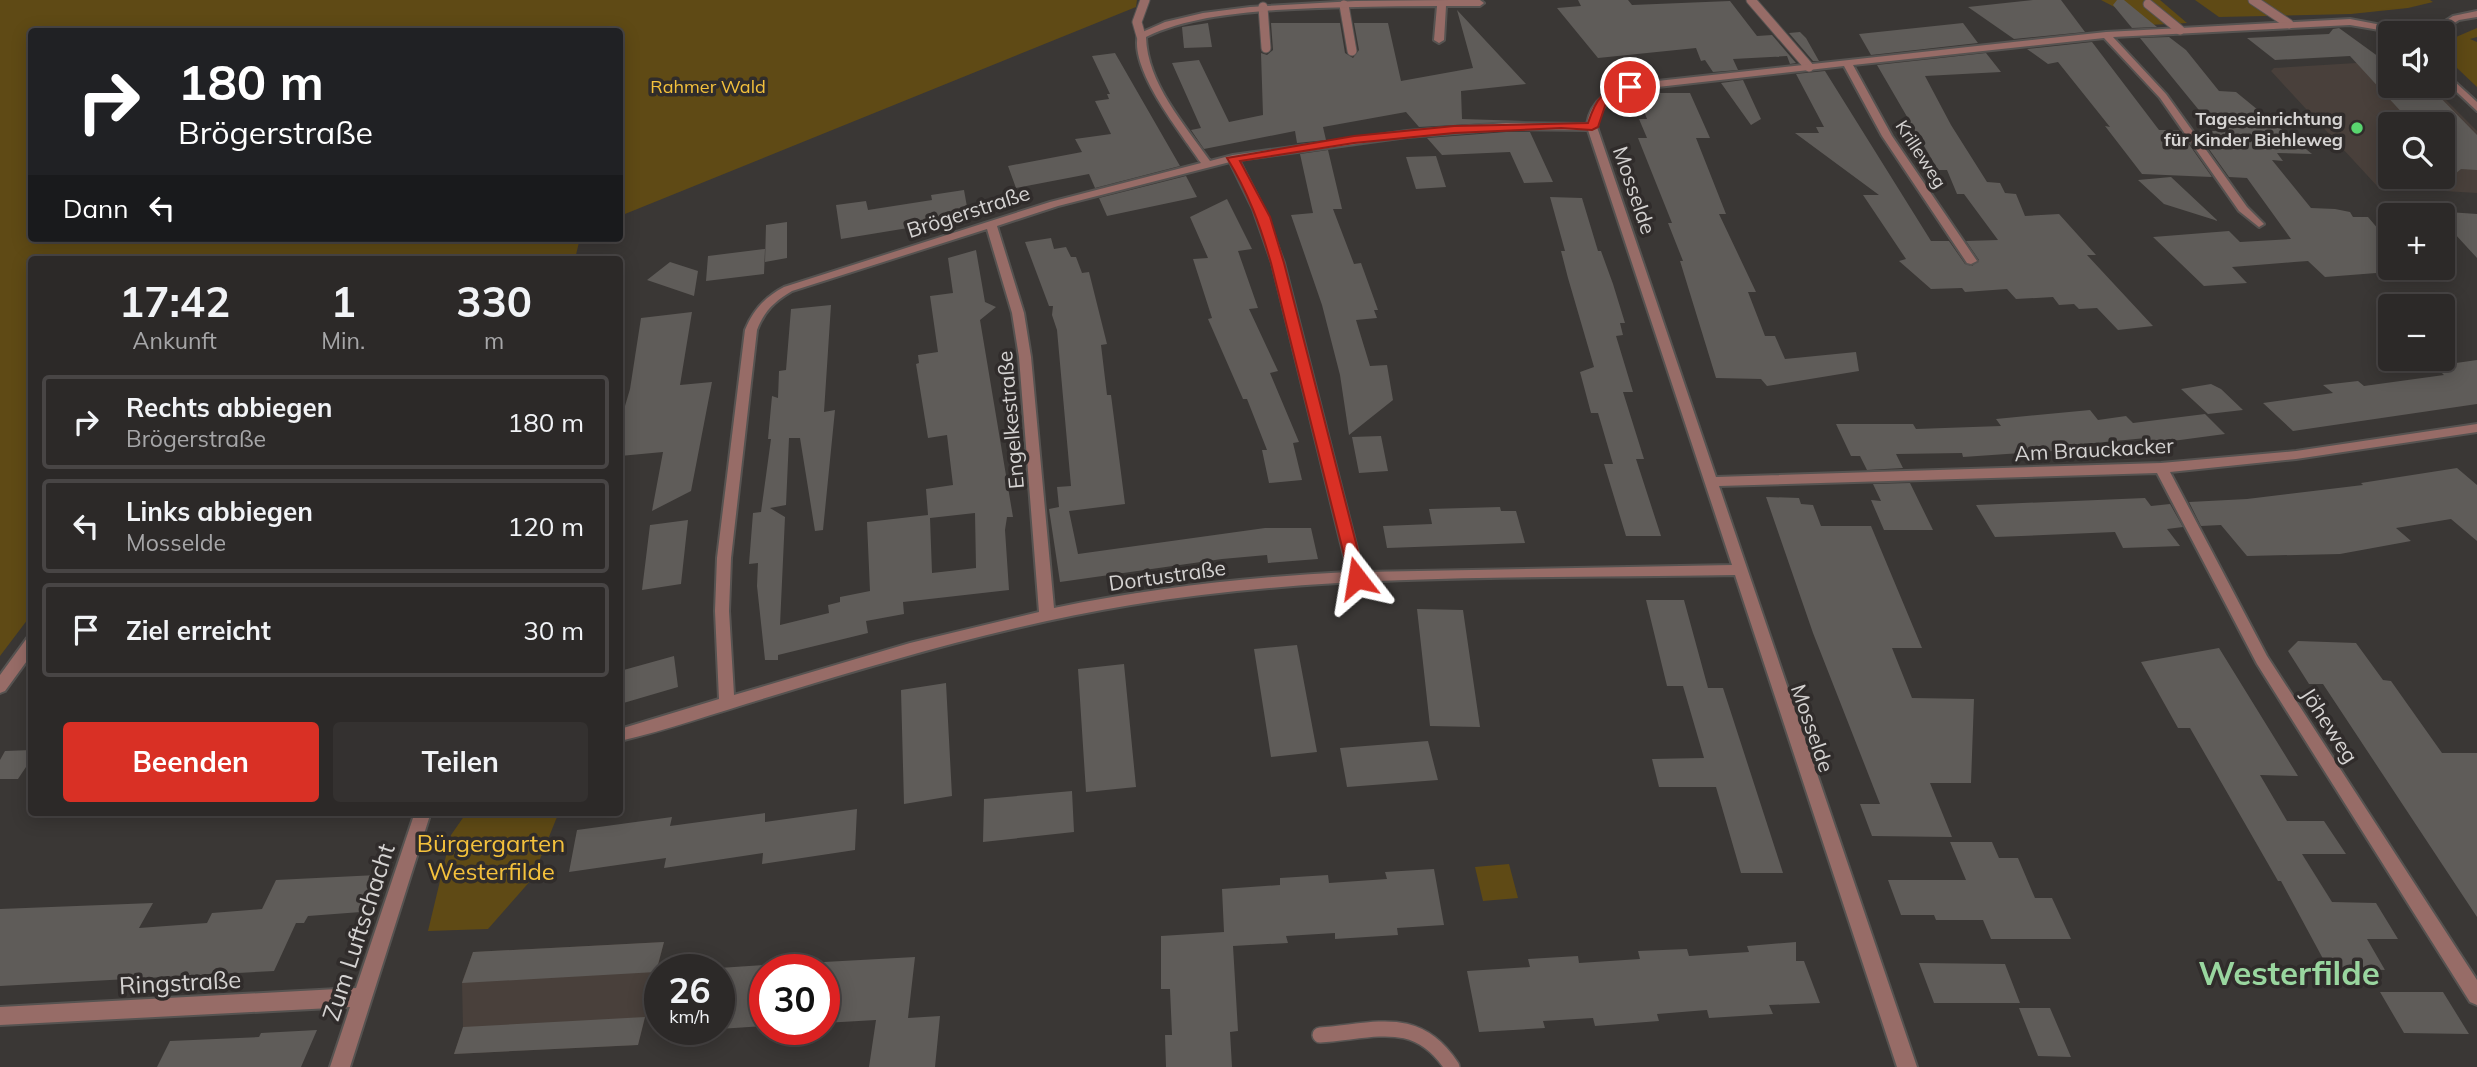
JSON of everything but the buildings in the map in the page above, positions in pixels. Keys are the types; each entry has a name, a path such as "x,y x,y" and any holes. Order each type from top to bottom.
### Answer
{"street":[{"path":"1439,40 1442,3"},
{"path":"1207,163 1146,67 1140,44 1141,36 1156,23 1184,16 1264,7 1480,3"},
{"path":"2451,21 2477,14"},
{"name":"Mosselde","path":"1907,1067 1738,570 1592,127 1601,101 1616,91 2106,35 2289,24 2360,22 2378,26"},
{"path":"2106,35 2163,96 2244,209 2259,224"},
{"name":"Krilleweg","path":"1847,63 1887,136 1971,261"},
{"path":"2455,86 2477,108"},
{"name":"Brögerstraße","path":"726,704 722,611 724,558 751,330 756,314 769,299 788,289 990,225 1127,183 1207,163 1349,140 1454,130 1561,124 1592,127"},
{"path":"1233,158 1250,184 1264,217 1278,263 1357,578"},
{"name":"Engelkestraße","path":"990,225 1018,313 1025,357 1047,615"},
{"name":"Am Brauckacker","path":"1711,482 2161,468 2296,455 2477,428"},
{"name":"Jöheweg","path":"2161,468 2262,660 2477,996"},
{"name":"Dortustraße","path":"623,734 889,655 1047,615 1206,589 1357,578 1738,570"},
{"path":"0,687 28,648"},
{"name":"Zum Luftschacht","path":"340,1067 422,816"},
{"name":"Ringstraße","path":"0,1016 363,997"}],"lane":[{"path":"1141,36 1137,22 1146,0"},
{"path":"1751,0 1809,67"},
{"path":"2253,0 2289,24"},
{"path":"2148,4 2180,30"},
{"path":"1344,5 1352,51"},
{"path":"1264,7 1266,48"},
{"path":"1320,1035 1408,1029 1421,1032 1442,1051 1452,1067"}],"shaded area":[{"name":"Tageseinrichtung für Kinder Biehleweg","path":"2378,62 2378,98 2444,98 2477,131 2477,193 2411,189 2455,189 2455,112 2378,112 2378,187 2271,71 2274,68"},
{"path":"664,942 661,954 644,954 644,1021 638,1045 454,1054 463,1027 462,982 473,952"}],"green space":[{"name":"Rahmer Wald","path":"0,0 1137,0 1136,7 623,215 623,28 28,28 28,242 579,242 576,256 28,256 28,619 0,656"},
{"path":"2101,0 2160,0 2187,23 2149,25"},
{"path":"2195,0 2433,2 2408,8 2351,14 2219,17"},
{"path":"2477,28 2477,37 2470,39 2477,42 2477,87 2457,68 2456,37"},
{"name":"Bürgergarten Westerfilde","path":"464,816 557,816 532,879 488,929 428,931 451,835"},
{"path":"1509,864 1518,898 1483,901 1475,867"}],"place":[{"name":"Tageseinrichtung für Kinder Biehleweg","path":"2357,128"}],"district":[{"name":"Westerfilde","path":"2289,972"}],"route":[{"path":"1357,578 1278,263 1264,217 1250,184 1233,158 1354,139 1454,130 1561,124 1592,127 1592,118 1601,101 1616,91 1630,87"}]}
